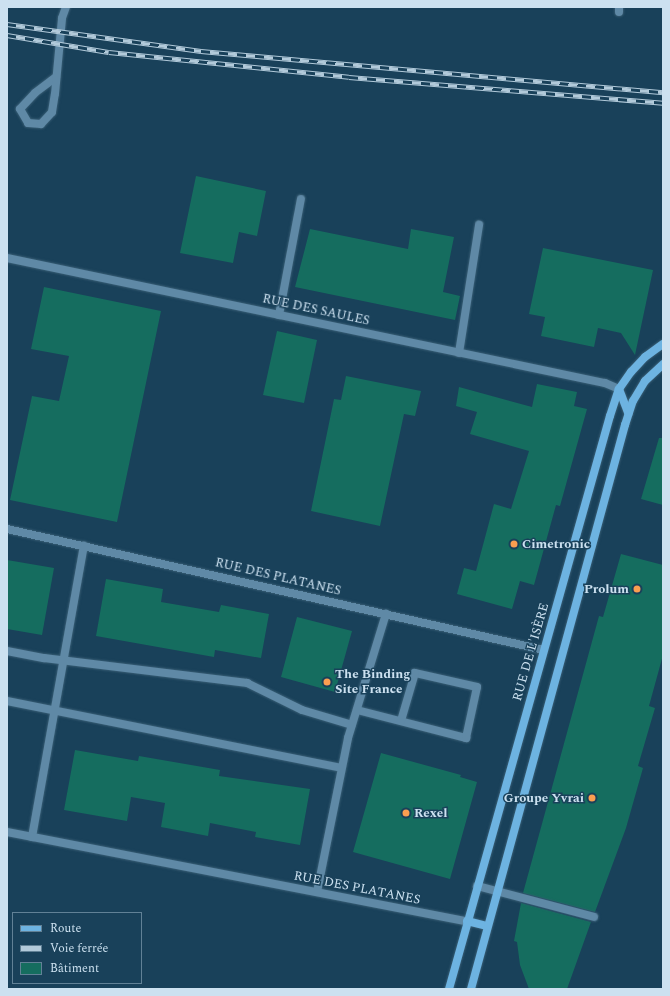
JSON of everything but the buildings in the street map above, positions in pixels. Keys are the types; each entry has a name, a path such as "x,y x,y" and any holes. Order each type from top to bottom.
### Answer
{"street":[{"path":"56,77 35,93 20,109 28,123 41,124 52,112 56,77 62,18 66,7"},
{"path":"279,315 301,199"},
{"path":"459,353 479,225"},
{"name":"RUE DES SAULES","path":"7,258 605,383 619,389"},
{"name":"RUE DE L'ISÈRE","path":"449,989 467,921 619,389 640,362 663,344"},
{"path":"471,989 486,926 628,413 633,401 646,381 663,364"},
{"path":"619,389 628,413"},
{"name":"RUE DES PLATANES","path":"7,529 544,650"},
{"path":"32,837 84,546"},
{"path":"317,892 341,768 352,725 386,614"},
{"path":"7,651 64,661 247,683 302,710 352,725"},
{"path":"357,710 466,738 477,687 415,673 401,721"},
{"path":"7,701 54,713 341,768"},
{"name":"RUE DES PLATANES","path":"7,832 467,921"},
{"path":"477,886 594,916"},
{"path":"467,921 486,926"}],"railway":[{"path":"7,24 201,51 663,92"},
{"path":"7,35 109,52 349,77 663,103"}],"place":[{"name":"Cimetronic","path":"514,544"},
{"name":"Prolum","path":"637,589"},
{"name":"The Binding Site France","path":"327,682"},
{"name":"Groupe Yvrai","path":"592,798"},
{"name":"Rexel","path":"406,813"}]}
